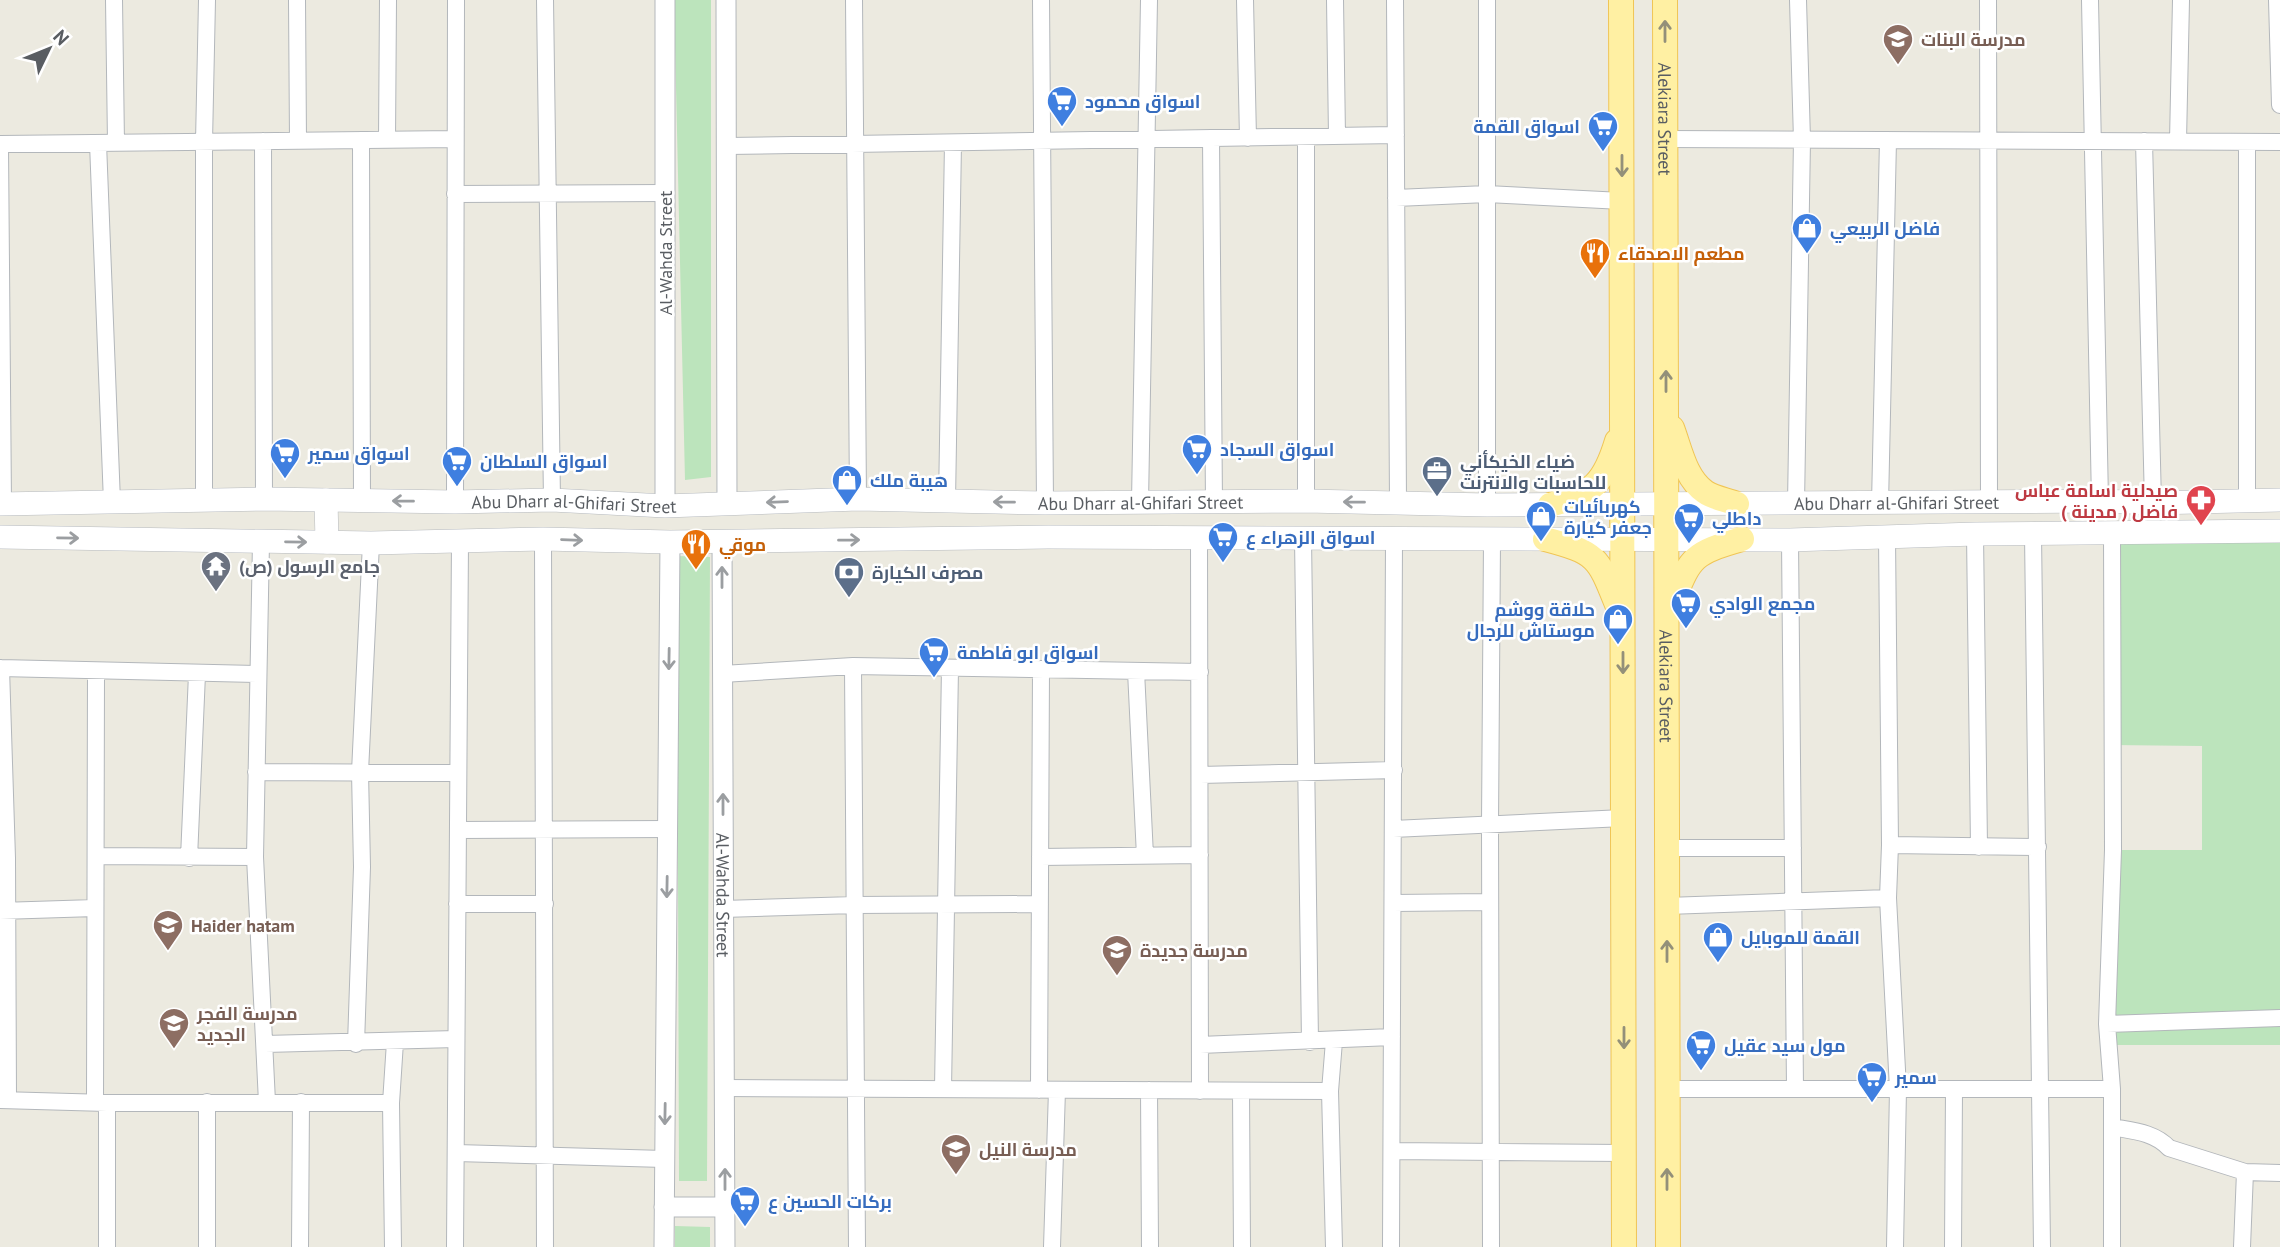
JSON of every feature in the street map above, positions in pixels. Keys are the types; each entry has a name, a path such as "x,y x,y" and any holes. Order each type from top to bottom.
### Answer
{"main road":[{"path":"1621,0 1624,1247"},
{"name":"Alekiara Street","path":"1665,0 1668,1247"},
{"path":"1666,412 1686,467 1695,483 1707,494 1737,504"},
{"path":"1550,505 1580,497 1593,487 1604,474 1622,424"},
{"name":"Abu Dharr al-Ghifari Street","path":"1,503 204,499 454,502 552,500 665,506 858,499 1045,503 1550,505 2161,503 2280,500"},
{"path":"326,500 327,542"},
{"path":"1260,502 1261,538"},
{"path":"2161,503 2169,533"},
{"name":"Abu Dharr al-Ghifari Street","path":"0,537 371,543 543,539 670,542 1048,537 1790,540 1975,534 2280,531"},
{"path":"1545,539 1578,548 1594,558 1623,618"},
{"path":"1666,617 1689,563 1700,553 1742,539"}],"street":[{"path":"114,0 116,143"},
{"path":"204,499 204,142 207,0"},
{"path":"297,0 299,141"},
{"path":"387,140 388,0"},
{"path":"454,502 456,0"},
{"path":"545,0 552,500"},
{"name":"Al-Wahda Street","path":"665,0 665,506"},
{"path":"726,0 727,504"},
{"path":"855,0 858,499"},
{"path":"1041,0 1045,503"},
{"path":"1140,502 1149,0"},
{"path":"1245,0 1248,138"},
{"path":"1335,0 1337,136"},
{"path":"1395,0 1398,503"},
{"path":"1487,0 1487,505"},
{"path":"1796,504 1802,140 1798,0"},
{"path":"1988,0 1989,502"},
{"path":"2090,0 2100,502"},
{"path":"2178,141 2181,0"},
{"path":"2277,0 2280,105"},
{"path":"727,146 1396,135"},
{"path":"1306,137 1306,502"},
{"path":"1210,138 1214,503"},
{"path":"1,503 0,146 455,139"},
{"path":"1665,139 2280,142"},
{"path":"361,140 362,501"},
{"path":"1880,504 1888,140"},
{"path":"263,141 264,499"},
{"path":"2144,141 2161,503"},
{"path":"2247,142 2247,501"},
{"path":"98,143 112,502"},
{"path":"947,500 953,143"},
{"path":"455,194 665,193"},
{"path":"1396,198 1487,194 1622,201"},
{"path":"2112,533 2113,850 2107,1024 2112,1089 2112,1247"},
{"path":"1975,534 1979,847"},
{"path":"2033,534 2042,1247"},
{"path":"1887,537 1890,845 1888,898 1898,1089 1895,1247"},
{"path":"1199,538 1200,1091"},
{"path":"1303,538 1310,1042"},
{"path":"543,539 545,1247"},
{"path":"1391,1247 1394,539"},
{"path":"1491,1247 1492,540"},
{"path":"1790,540 1795,1089"},
{"path":"455,1247 460,541"},
{"name":"Al-Wahda Street","path":"722,541 725,1247"},
{"path":"261,542 255,857 267,1102"},
{"path":"664,1247 670,542"},
{"path":"356,1044 362,867 360,772 371,543"},
{"path":"722,674 853,666 1200,672"},
{"path":"853,666 857,1247"},
{"path":"943,1089 950,667"},
{"path":"257,674 1,668 4,1100 101,1103 391,1103"},
{"path":"1039,1090 1041,669"},
{"path":"1136,671 1145,856"},
{"path":"96,672 95,908 107,1247"},
{"path":"189,858 197,674"},
{"path":"1200,775 1394,770"},
{"path":"256,772 458,773"},
{"path":"1394,829 1623,818"},
{"path":"458,831 668,830"},
{"path":"1890,845 2038,847"},
{"path":"1667,848 1793,848"},
{"path":"1040,857 1200,855"},
{"path":"96,856 255,857"},
{"path":"1667,906 1888,898"},
{"path":"1393,903 1490,902"},
{"path":"457,904 545,904"},
{"path":"723,909 1040,904"},
{"path":"3,911 95,908"},
{"path":"2107,1024 2280,1018"},
{"path":"1200,1045 1392,1037"},
{"path":"265,1044 456,1040"},
{"path":"1334,1041 1330,1091 1334,1247"},
{"path":"393,1247 391,1103 395,1042"},
{"path":"724,1088 1330,1091"},
{"path":"1667,1089 2112,1089"},
{"path":"1953,1247 1954,1089"},
{"path":"1052,1247 1057,1090"},
{"path":"1149,1090 1150,1247"},
{"path":"1241,1091 1242,1247"},
{"path":"207,1102 207,1247"},
{"path":"300,1247 301,1102"},
{"path":"2112,1127 2144,1133 2161,1139 2169,1148 2245,1172 2280,1173"},
{"path":"1392,1151 1624,1153"},
{"path":"456,1153 664,1159"},
{"path":"2242,1247 2245,1172"},
{"path":"664,1207 725,1207"}],"green space":[{"path":"674,0 711,0 711,477 685,480"},
{"path":"2111,539 2280,539 2280,1045 2113,1045 2113,850 2202,850 2202,746 2111,745"},
{"path":"677,556 710,557 707,1181 679,1181"},
{"path":"675,1226 710,1227 710,1247 675,1247"}],"place":[{"name":"مدرسة البنات","path":"1898,66"},
{"name":"اسواق محمود","path":"1062,128"},
{"name":"اسواق القمة","path":"1603,153"},
{"name":"فاضل الربيعي","path":"1807,255"},
{"name":"مطعم الاصدقاء","path":"1595,280"},
{"name":"اسواق السجاد","path":"1197,476"},
{"name":"اسواق سمير","path":"285,480"},
{"name":"اسواق السلطان","path":"457,488"},
{"name":"ضياء الخيكأني للحاسبات والانترنت","path":"1437,498"},
{"name":"هيبة ملك","path":"847,507"},
{"name":"صيدلية اسامة عباس فاضل ( مدينة )","path":"2201,527"},
{"name":"كهربائيات جعفر كيارة","path":"1541,543"},
{"name":"داطلي","path":"1689,545"},
{"name":"اسواق الزهراء ع","path":"1223,564"},
{"name":"موقي","path":"696,571"},
{"name":"جامع الرسول (ص)","path":"216,593"},
{"name":"مصرف الكيارة","path":"849,599"},
{"name":"مجمع الوادي","path":"1686,630"},
{"name":"حلاقة ووشم موستاش للرجال","path":"1618,646"},
{"name":"اسواق ابو فاطمة","path":"934,679"},
{"name":"Haider hatam","path":"168,952"},
{"name":"القمة للموبايل","path":"1718,964"},
{"name":"مدرسة جديدة","path":"1117,977"},
{"name":"مدرسة الفجر الجديد","path":"174,1050"},
{"name":"مول سيد عقيل","path":"1701,1072"},
{"name":"سمير","path":"1872,1104"},
{"name":"مدرسة النيل","path":"956,1176"},
{"name":"بركات الحسين ع","path":"745,1228"}]}
